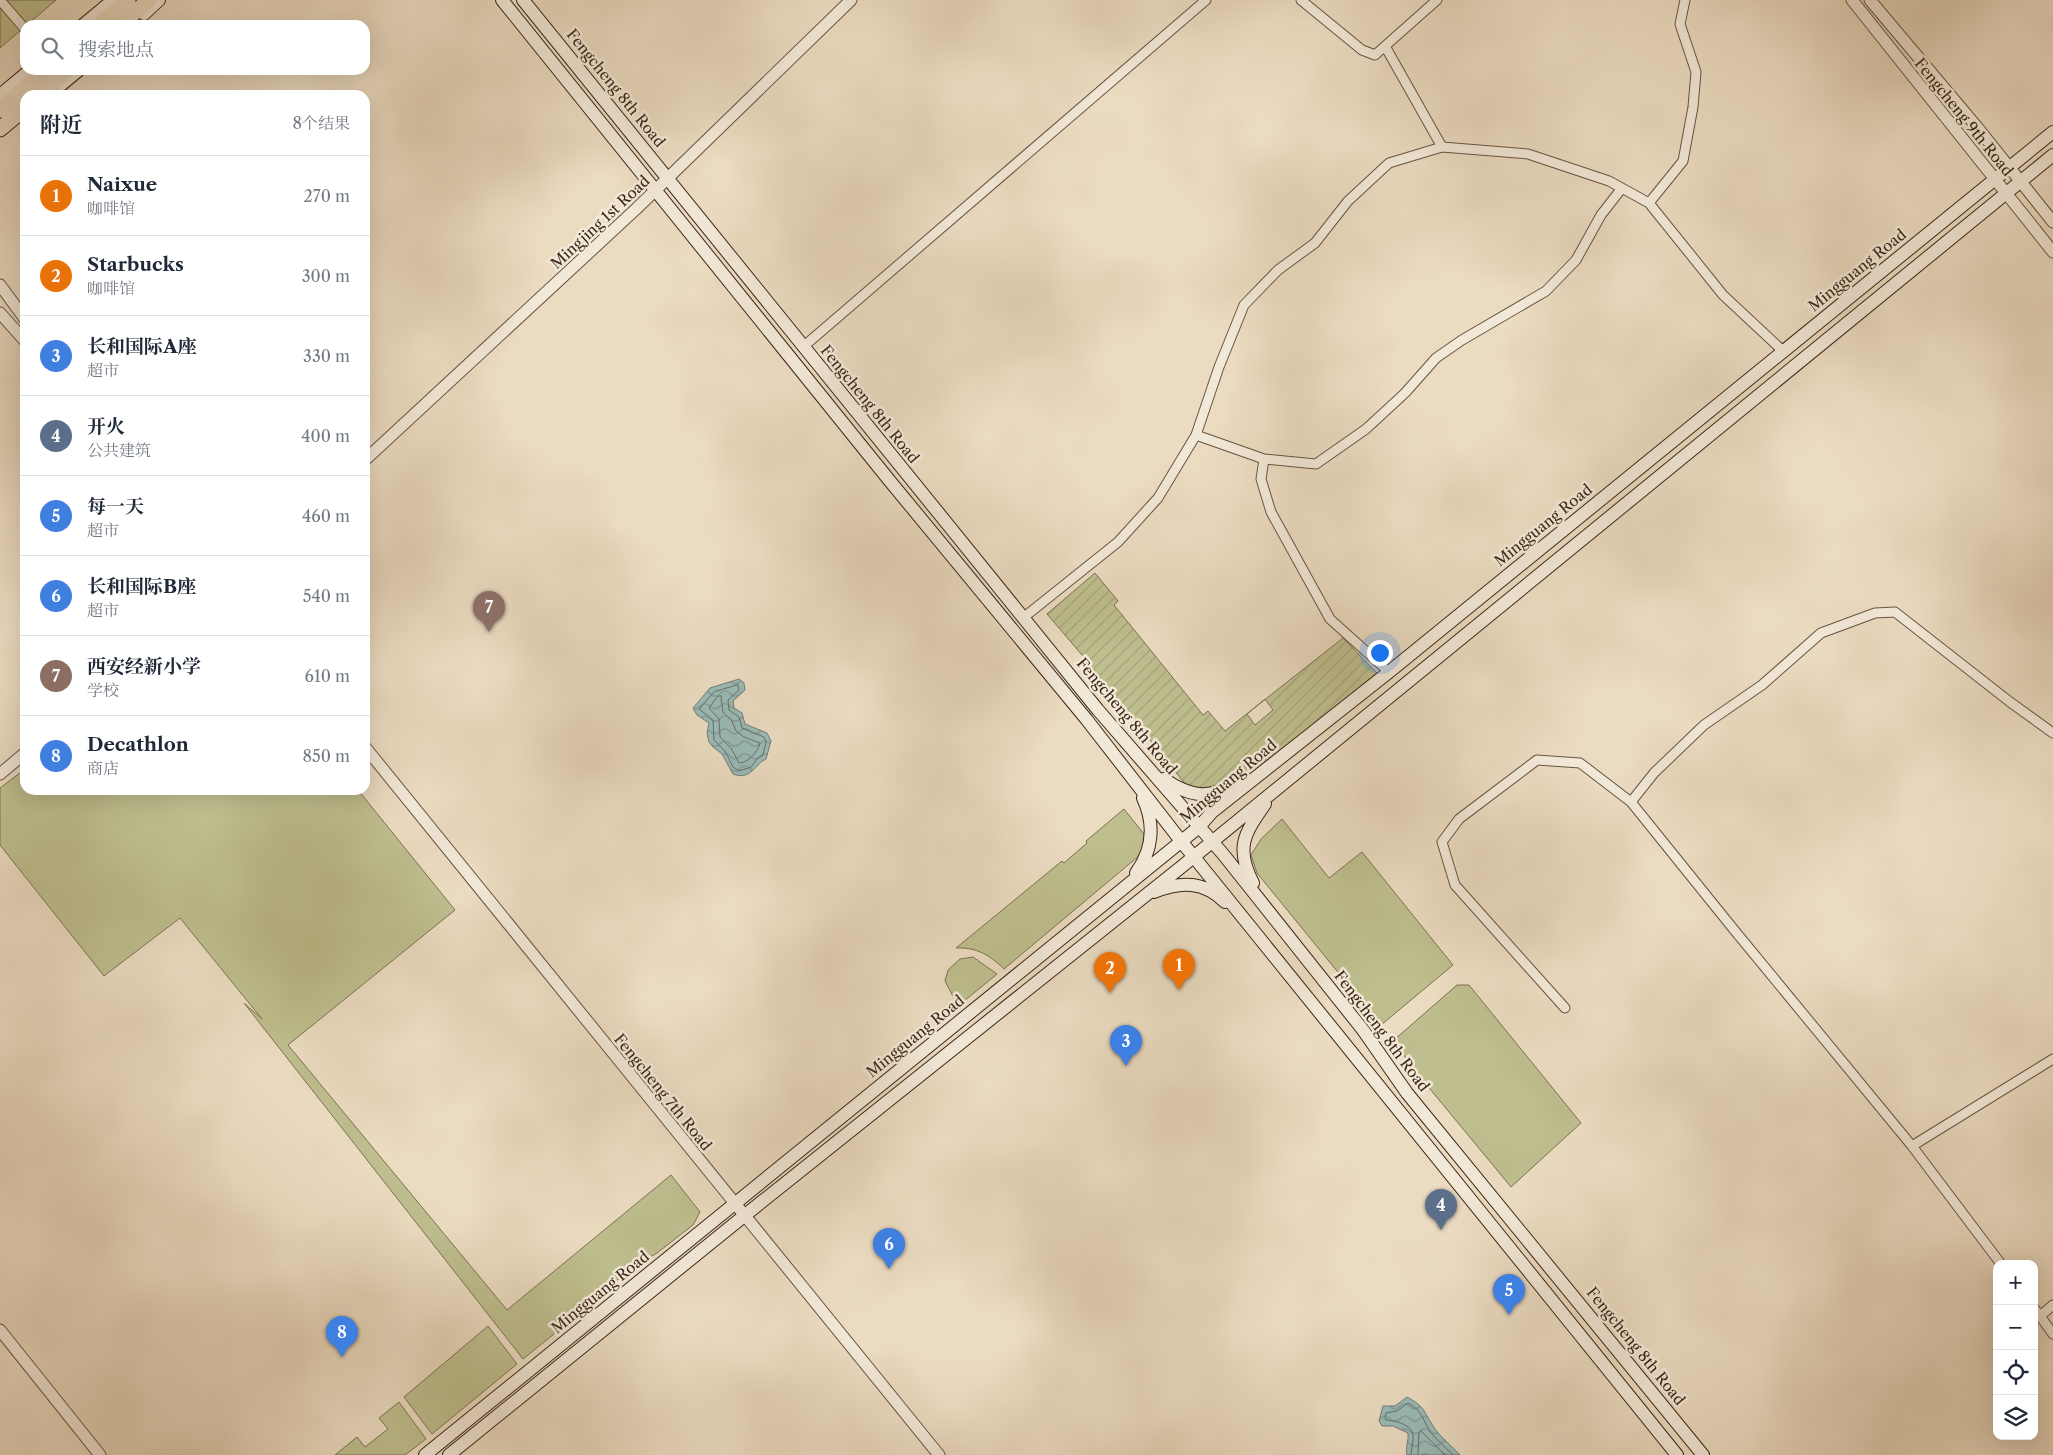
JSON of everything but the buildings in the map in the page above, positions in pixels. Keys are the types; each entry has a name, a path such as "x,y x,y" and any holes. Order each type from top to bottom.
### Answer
{"highway":[{"path":"105,20 128,0"},
{"path":"126,20 149,0"},
{"path":"23,90 40,75"},
{"path":"46,90 62,75"},
{"path":"0,110 20,93"},
{"path":"0,129 20,112"}],"main road":[{"path":"89,20 113,0"},
{"path":"137,20 159,0"},
{"path":"502,0 883,472 1087,720 1194,856 1677,1455"},
{"name":"Fengcheng 8th Road","path":"523,0 669,178 803,347 1023,618 1212,841 1363,1030 1407,1092 1703,1455"},
{"path":"0,95 24,75"},
{"path":"56,90 73,75"},
{"path":"0,138 20,121"},
{"name":"Mingguang Road","path":"425,1455 1182,841 1199,827 1212,812 1388,672 2053,132"},
{"path":"449,1455 1273,792 2053,155"},
{"path":"1147,766 1178,789 1198,794 1216,794 1258,775"},
{"path":"1126,886 1149,851 1152,835 1145,804 1132,778"},
{"path":"1266,908 1245,868 1242,848 1251,823 1273,792"},
{"path":"1139,900 1166,887 1190,884 1200,886 1221,898 1249,923"}],"street":[{"path":"0,0 20,23"},
{"name":"Mingjing 1st Road","path":"370,455 669,178 851,0"},
{"path":"803,347 1206,0"},
{"path":"1301,0 1362,50 1375,55 1437,0"},
{"path":"1649,203 1683,161 1693,107 1696,72 1680,24 1685,0"},
{"name":"Fengcheng 9th Road","path":"1852,0 2053,252"},
{"name":"Fengcheng 9th Road","path":"1870,0 2053,222"},
{"path":"1385,46 1442,147"},
{"path":"1023,618 1118,542 1158,498 1196,435 1219,367 1244,305 1278,270 1315,243 1348,201 1390,163 1442,147 1528,154 1609,181 1649,203 1723,295 1784,351"},
{"path":"1196,435 1264,459 1316,464 1366,429 1405,393 1436,358 1462,340 1546,291 1576,260 1601,215 1622,188"},
{"path":"0,285 20,312"},
{"path":"0,313 20,335"},
{"path":"1264,459 1261,478 1271,512 1330,619 1388,672"},
{"path":"1632,802 1654,773 1704,725 1762,684 1821,633 1875,613 1895,612 2053,734"},
{"name":"Fengcheng 7th Road","path":"370,753 939,1455"},
{"path":"0,774 20,757"},
{"path":"1565,1008 1455,885 1442,842 1459,819 1537,760 1580,763 1632,802 1734,931 1912,1146 1998,1260"},
{"path":"1912,1146 2053,1059"},
{"path":"2040,1316 2053,1306"},
{"path":"2038,1313 2053,1334"},
{"path":"0,1330 100,1455"}],"green space":[{"path":"0,0 56,0 33,20 20,20 20,31 0,48"},
{"path":"1095,573 1118,601 1114,605 1203,715 1208,711 1225,731 1247,714 1255,725 1273,710 1265,699 1343,638 1377,673 1234,789 1199,796 1182,780 1088,662 1047,614"},
{"path":"20,773 20,795 362,795 455,910 288,1045 507,1310 671,1175 700,1212 693,1225 657,1253 636,1265 523,1359 244,1003 262,1019 180,918 104,976 0,845 0,788"},
{"path":"1124,809 1144,834 1145,838 1140,855 1004,969 982,953 970,949 956,948 1062,861 1064,863 1087,843 1086,841"},
{"path":"1282,819 1329,878 1362,852 1453,965 1381,1025 1257,873 1251,855 1261,839"},
{"path":"973,957 997,974 958,1006 945,981 948,970 960,959"},
{"path":"1457,985 1469,985 1581,1123 1511,1187 1411,1066 1394,1040"},
{"path":"488,1326 517,1364 432,1434 404,1397"},
{"path":"399,1402 426,1439 405,1455 335,1455 357,1437 365,1447 388,1429 379,1418"}],"water":[{"path":"739,679 744,683 745,690 733,701 734,708 742,713 745,724 767,733 771,741 766,759 748,774 739,776 733,774 722,754 709,742 707,733 709,723 697,715 693,708 710,688"},
{"path":"1407,1397 1420,1406 1436,1430 1460,1455 1407,1455 1408,1433 1393,1426 1382,1426 1379,1421 1383,1406 1395,1406"}],"place":[{"name":"西安经新小学","path":"489,632"},
{"name":"Naixue","path":"1179,990"},
{"name":"Starbucks","path":"1110,993"},
{"name":"长和国际A座","path":"1126,1066"},
{"name":"开火","path":"1441,1230"},
{"name":"长和国际B座","path":"889,1269"},
{"name":"每一天","path":"1509,1315"},
{"name":"Decathlon","path":"342,1357"}]}
